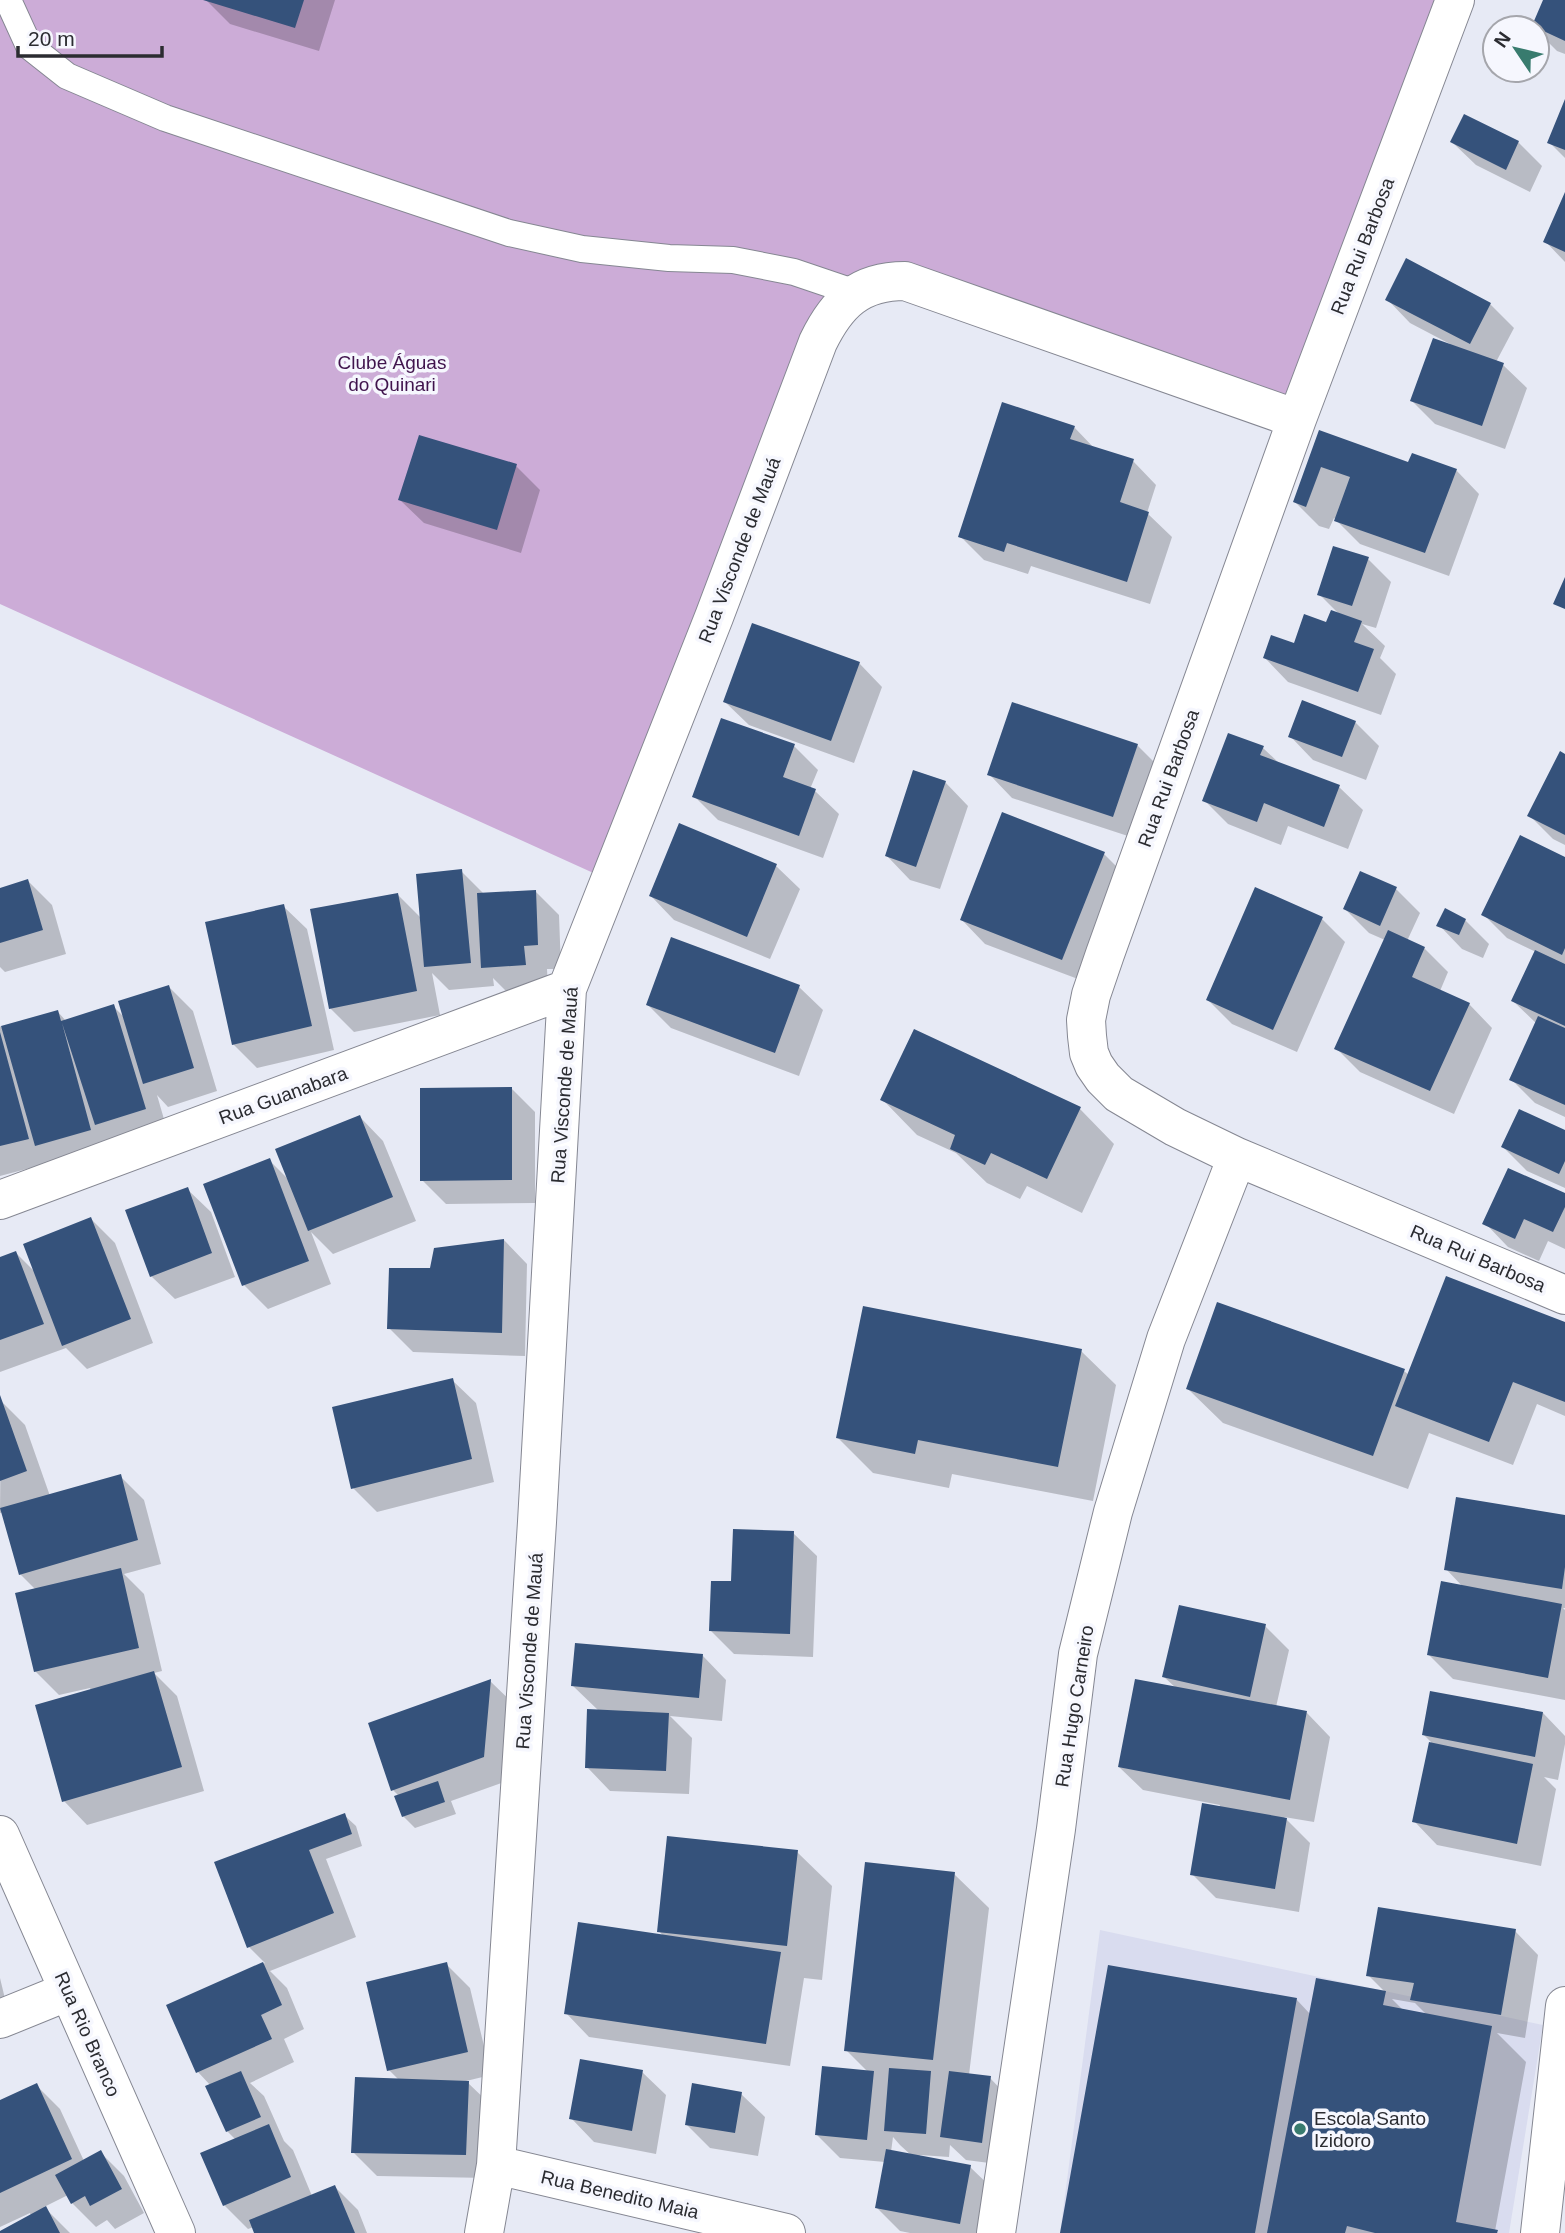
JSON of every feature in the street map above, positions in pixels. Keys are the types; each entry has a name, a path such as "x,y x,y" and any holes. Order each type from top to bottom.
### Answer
{"street":[{"name":"Rua Rui Barbosa","path":"1455,0 1297,419 1105,954 1091,995 1086,1020 1089,1054 1103,1079 1119,1094 1175,1127 1237,1157 1565,1295"},
{"name":"Rua Visconde de Mauá","path":"484,2233 496,2165 537,1522 567,989 709,629 810,361 827,324 839,306 871,285 905,281 1297,419"},
{"name":"Rua Guanabara","path":"0,1200 567,989"},
{"name":"Rua Hugo Carneiro","path":"996,2233 1056,1829 1078,1654 1114,1512 1167,1339 1237,1157"},
{"name":"Rua Rio Branco","path":"0,1835 176,2233"},
{"path":"0,2019 69,1991"},
{"path":"1540,2233 1565,2006"},
{"name":"Rua Benedito Maia","path":"496,2165 786,2233"}],"lane":[{"path":"8,0 29,46 67,76 165,118 509,233 582,249 669,258 733,260 794,272 856,293"}],"shaded area":[{"name":"Escola Santo Izidoro","path":"1100,1930 1543,2025 1509,2233 1060,2233"}],"green space":[{"name":"Clube Águas do Quinari","path":"0,0 1436,0 1286,400 862,273 600,876 0,604"}],"building":[{"path":"203,0 304,0 295,28"},
{"path":"1543,0 1565,0 1565,41 1551,34 1551,14 1537,14"},
{"path":"1565,99 1565,150 1547,143"},
{"path":"1464,114 1519,141 1506,170 1450,142"},
{"path":"1565,192 1565,252 1543,242"},
{"path":"1406,258 1491,303 1470,344 1385,300"},
{"path":"1433,338 1504,363 1482,426 1410,401"},
{"path":"1002,402 1075,426 1070,439 1134,459 1120,502 1149,512 1127,582 1007,543 1004,552 958,537"},
{"path":"1319,430 1408,462 1412,453 1457,469 1425,553 1334,521 1350,477 1321,467 1306,507 1293,502"},
{"path":"419,435 517,464 497,530 398,500"},
{"path":"1333,546 1369,557 1352,606 1317,595"},
{"path":"1565,577 1565,609 1553,604"},
{"path":"1331,610 1362,621 1354,642 1374,649 1358,692 1263,658 1271,635 1294,643 1304,614 1326,622"},
{"path":"752,623 860,662 831,741 723,702"},
{"path":"1302,700 1356,721 1342,757 1288,737"},
{"path":"1012,702 1138,744 1113,817 987,775"},
{"path":"721,718 795,744 783,777 816,789 799,836 692,797"},
{"path":"1228,733 1264,746 1260,755 1340,785 1324,827 1264,803 1257,822 1202,801"},
{"path":"1560,751 1565,754 1565,835 1527,816"},
{"path":"913,770 946,781 916,867 885,856"},
{"path":"1002,812 1105,852 1062,960 960,920"},
{"path":"679,823 777,864 747,937 649,896"},
{"path":"1520,835 1565,857 1565,948 1562,955 1481,915"},
{"path":"462,869 471,963 424,967 416,874"},
{"path":"1360,871 1397,887 1380,926 1343,909"},
{"path":"28,879 43,930 0,943 0,888"},
{"path":"1255,887 1323,917 1273,1030 1206,1000"},
{"path":"536,890 538,945 524,946 526,965 481,968 477,893"},
{"path":"398,893 417,991 329,1009 310,909"},
{"path":"284,904 312,1026 232,1045 205,922"},
{"path":"1445,908 1466,919 1459,935 1436,926"},
{"path":"1388,930 1425,947 1412,977 1470,1003 1430,1091 1334,1049"},
{"path":"671,937 800,985 775,1053 646,1005"},
{"path":"1535,950 1565,964 1565,1026 1511,1001"},
{"path":"169,985 194,1068 143,1084 118,1001"},
{"path":"114,1004 146,1109 95,1125 62,1023 91,1130 35,1146 1,1026 58,1010 61,1021"},
{"path":"1538,1016 1565,1028 1565,1105 1509,1080"},
{"path":"914,1029 1081,1107 1047,1179 991,1153 985,1165 950,1149 955,1135 880,1100"},
{"path":"0,1032 29,1139 0,1146"},
{"path":"512,1087 512,1180 420,1181 420,1088"},
{"path":"1519,1109 1565,1130 1565,1161 1559,1174 1501,1147"},
{"path":"360,1115 393,1197 308,1231 275,1149"},
{"path":"270,1158 309,1261 242,1286 203,1184"},
{"path":"1508,1168 1565,1193 1565,1207 1553,1232 1524,1219 1515,1239 1482,1224"},
{"path":"188,1187 212,1253 150,1277 125,1210"},
{"path":"91,1217 131,1319 62,1346 23,1244"},
{"path":"504,1239 502,1333 387,1329 389,1268 430,1268 434,1248"},
{"path":"16,1251 44,1324 0,1340 0,1257"},
{"path":"1446,1276 1565,1322 1565,1402 1513,1382 1489,1442 1395,1406"},
{"path":"1217,1302 1405,1369 1373,1456 1186,1389"},
{"path":"863,1306 1082,1349 1058,1467 918,1440 915,1454 836,1438"},
{"path":"453,1378 472,1459 351,1489 332,1407"},
{"path":"0,1395 27,1471 0,1481"},
{"path":"121,1474 138,1540 19,1575 0,1508"},
{"path":"1456,1497 1565,1515 1565,1567 1562,1589 1444,1570"},
{"path":"733,1529 794,1531 790,1634 709,1631 711,1581 731,1581"},
{"path":"121,1568 139,1648 34,1672 15,1593"},
{"path":"1441,1581 1562,1604 1548,1678 1427,1655"},
{"path":"1179,1605 1266,1624 1250,1697 1162,1677"},
{"path":"575,1643 703,1654 699,1698 571,1686"},
{"path":"154,1671 182,1767 62,1802 35,1705"},
{"path":"491,1679 484,1757 391,1791 368,1723"},
{"path":"1135,1679 1307,1711 1290,1800 1118,1767"},
{"path":"1430,1691 1543,1712 1535,1757 1422,1735"},
{"path":"587,1709 669,1713 666,1771 585,1768"},
{"path":"1429,1742 1533,1764 1517,1844 1412,1822"},
{"path":"438,1781 445,1802 402,1817 394,1796"},
{"path":"1202,1803 1287,1818 1275,1889 1190,1875"},
{"path":"345,1813 352,1834 309,1850 334,1913 247,1948 214,1862"},
{"path":"667,1836 798,1850 787,1946 657,1932"},
{"path":"865,1862 955,1872 933,2060 844,2051"},
{"path":"1378,1907 1516,1929 1501,2015 1410,2000 1414,1983 1366,1976"},
{"path":"578,1922 781,1952 766,2044 564,2014"},
{"path":"263,1962 282,2005 261,2015 272,2039 196,2073 166,2005"},
{"path":"447,1962 468,2052 387,2071 366,1982"},
{"path":"1108,1965 1297,1998 1255,2233 1060,2233"},
{"path":"1316,1978 1386,1991 1383,2005 1492,2026 1456,2222 1498,2230 1497,2233 1375,2233 1347,2226 1345,2233 1267,2233"},
{"path":"580,2059 643,2070 632,2131 569,2119"},
{"path":"822,2066 874,2071 867,2140 815,2135"},
{"path":"889,2068 931,2071 926,2134 884,2131"},
{"path":"241,2071 261,2117 226,2132 205,2086"},
{"path":"949,2071 991,2076 982,2143 940,2137"},
{"path":"355,2077 469,2081 466,2155 351,2153"},
{"path":"37,2083 72,2159 0,2193 0,2100"},
{"path":"692,2083 742,2092 735,2133 685,2125"},
{"path":"269,2124 291,2177 223,2206 200,2153"},
{"path":"886,2149 971,2165 960,2224 875,2208"},
{"path":"101,2150 122,2189 90,2206 85,2196 71,2204 55,2175"},
{"path":"335,2185 355,2233 254,2233 249,2220"},
{"path":"46,2206 60,2233 0,2233 0,2231"}],"place":[{"name":"Escola Santo Izidoro","path":"1300,2129"}]}
